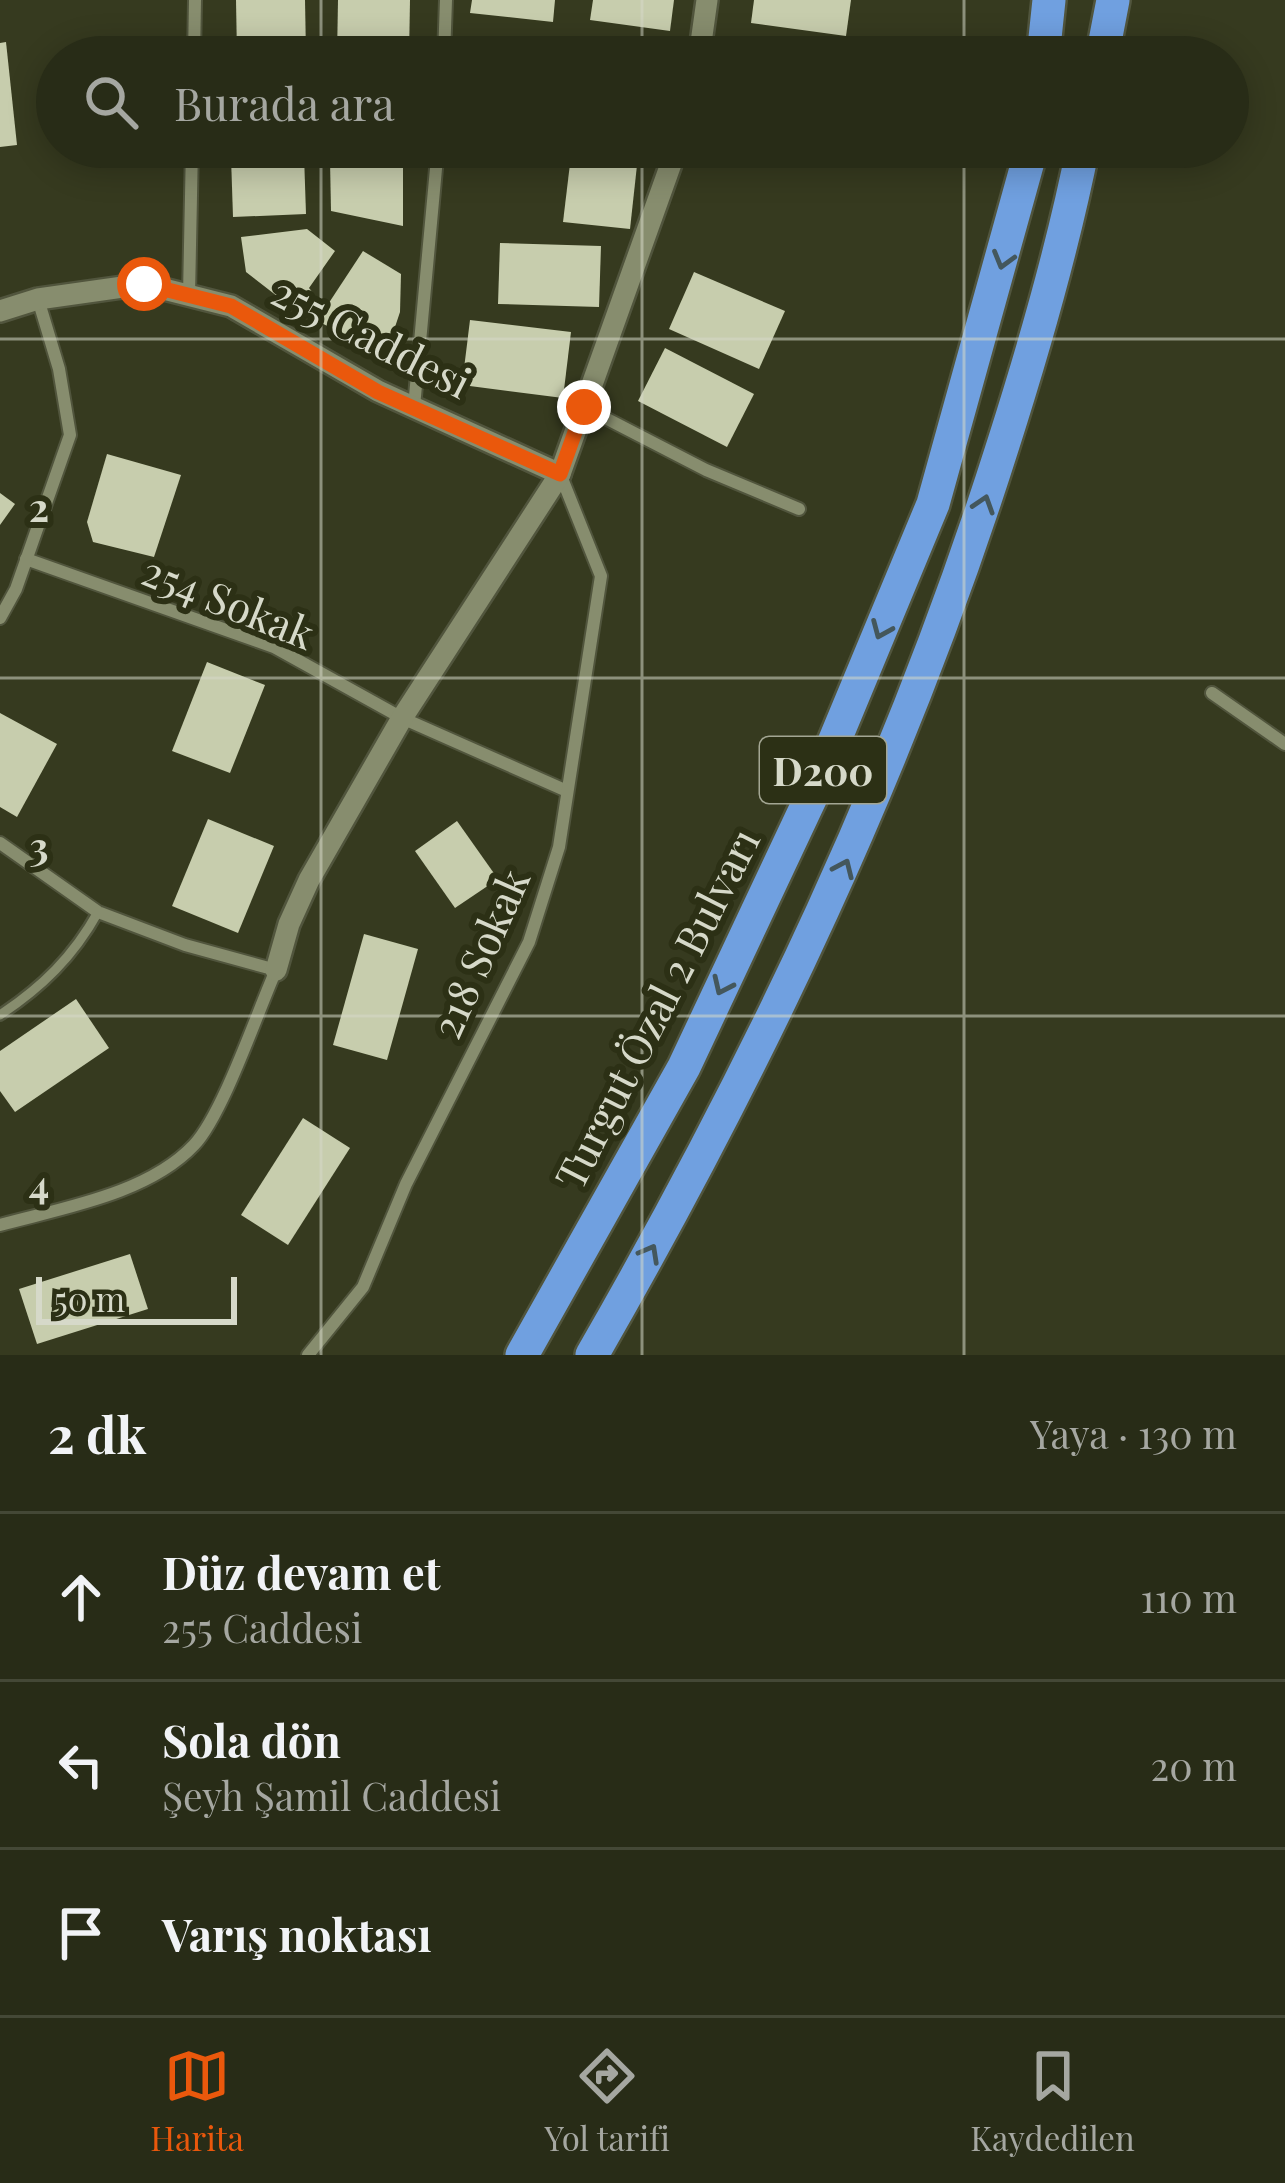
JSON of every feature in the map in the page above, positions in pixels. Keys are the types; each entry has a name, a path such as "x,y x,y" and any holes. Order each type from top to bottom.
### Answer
{"highway":[{"path":"1045,36 1049,0"},
{"path":"1106,36 1113,0"},
{"name":"Turgut Özal 2 Bulvarı","path":"522,1355 684,1067 812,795 933,504 1026,168"},
{"name":"D200","path":"592,1355 803,958 888,766 957,589 1030,360 1078,168"}],"street":[{"path":"194,36 195,0"},
{"path":"445,36 446,0"},
{"path":"702,36 707,0"},
{"path":"189,295 192,168"},
{"path":"414,407 436,168"},
{"path":"0,1226 135,1184 194,1145 211,1122 309,880 402,718 560,474 669,168"},
{"name":"255 Caddesi","path":"0,311 38,299 144,284 231,306 378,392 560,474"},
{"path":"0,617 16,590 70,435 59,369 38,299"},
{"path":"584,407 706,470 799,509"},
{"name":"218 Sokak","path":"308,1355 364,1287 406,1184 530,942 560,847 601,576 560,474"},
{"name":"254 Sokak","path":"26,559 274,647 402,718 567,791"},
{"path":"1212,693 1285,744"},
{"path":"0,843 98,912 185,945 276,970"}],"lane":[{"path":"0,1015 55,973 98,912"}],"building":[{"path":"236,0 305,0 306,36 237,36"},
{"path":"338,0 410,0 409,36 337,36"},
{"path":"472,0 555,0 553,22 470,13"},
{"path":"593,0 674,0 670,31 590,20"},
{"path":"754,0 851,0 846,36 751,23"},
{"path":"6,42 17,145 0,147 0,43"},
{"path":"231,168 304,168 306,214 233,217"},
{"path":"330,168 403,168 403,226 331,211"},
{"path":"569,168 637,168 630,229 563,222"},
{"path":"307,229 335,251 309,288 314,294 295,310 246,272 241,237"},
{"path":"500,243 601,246 599,307 498,304"},
{"path":"363,251 401,274 400,312 386,354 317,321"},
{"path":"694,272 785,311 759,369 669,329"},
{"path":"470,320 571,332 563,398 462,385"},
{"path":"665,348 754,394 727,447 638,401"},
{"path":"107,454 181,475 154,557 93,542 87,522"},
{"path":"0,493 15,504 0,525"},
{"path":"207,662 265,685 230,773 172,751"},
{"path":"0,713 57,744 17,817 0,807"},
{"path":"208,819 274,846 238,933 172,906"},
{"path":"457,821 498,879 455,908 415,851"},
{"path":"364,934 418,949 387,1060 333,1045"},
{"path":"76,999 109,1048 15,1112 0,1091 0,1051"},
{"path":"303,1118 350,1148 288,1245 241,1215"},
{"path":"130,1254 148,1309 37,1344 19,1289"}],"route":[{"path":"144,284 231,306 378,392 560,474 584,407"}]}
